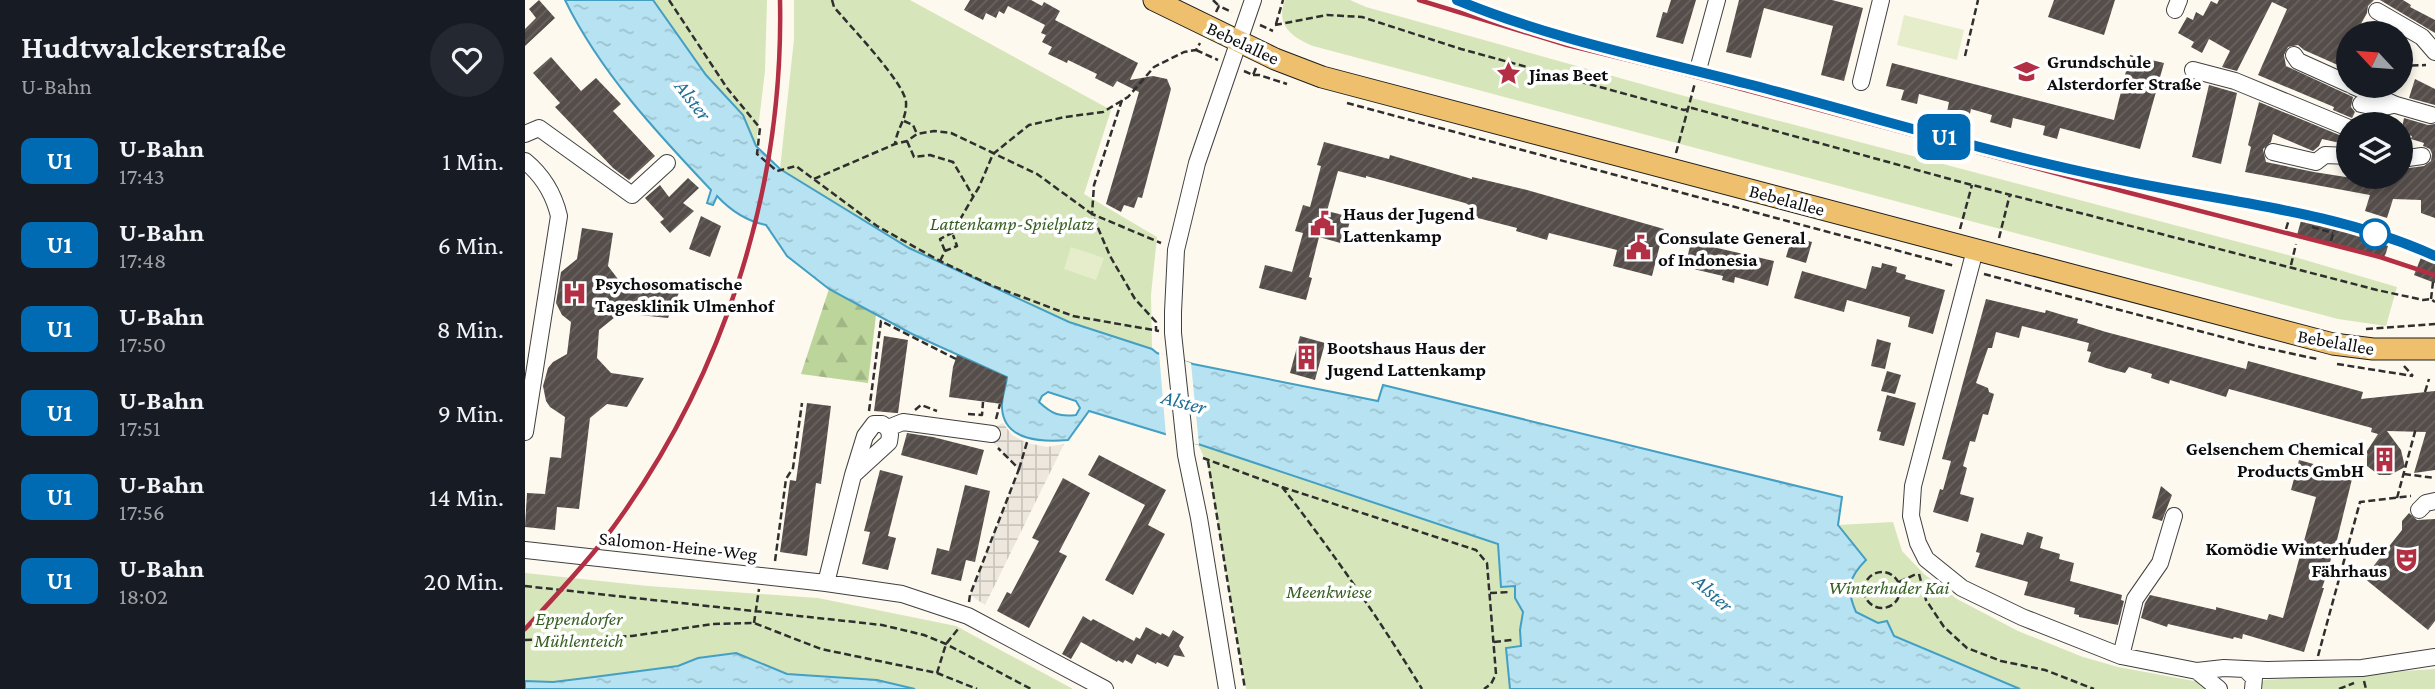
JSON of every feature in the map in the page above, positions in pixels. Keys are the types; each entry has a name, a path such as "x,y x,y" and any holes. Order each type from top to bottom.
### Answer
{"main road":[{"name":"Bebelallee","path":"1154,0 1238,41 1322,77 2324,342 2390,350 2435,349"},
{"path":"2390,350 2432,371"}],"street":[{"path":"1225,687 1199,518 1185,448 1173,333 1176,250 1197,163 1253,0"},
{"path":"1699,65 1717,0"},
{"path":"1861,82 1881,0"},
{"path":"2377,11 2422,37 2435,52"},
{"path":"2294,55 2298,61 2336,78"},
{"path":"2193,70 2235,81 2336,123"},
{"path":"2380,98 2431,115"},
{"path":"2361,104 2380,108 2396,105"},
{"path":"525,134 539,128 632,195 667,163"},
{"path":"2273,152 2316,162 2325,155 2336,155"},
{"path":"525,161 555,198 559,216 525,432"},
{"path":"1975,250 1913,486 1910,516 1922,566 1962,589 2022,617 2121,656 2197,671 2224,668 2362,668 2435,657"},
{"path":"888,428 903,422 992,434"},
{"path":"826,583 853,475 869,428 874,424 882,424 888,428 890,435 883,449 853,475"},
{"path":"2121,656 2135,599 2160,563 2174,516"},
{"name":"Salomon-Heine-Weg","path":"525,550 826,583 902,594 968,616 1105,689"},
{"path":"2246,670 2254,678 2253,689"},
{"path":"2197,671 2219,689"}],"path":[{"path":"669,0 727,88 761,128 757,153 777,171 796,166 877,226 940,261 1029,301 1073,316 1173,333"},
{"path":"832,0 834,7 888,71 906,100 904,121 897,132 895,144"},
{"path":"1213,0 1219,6"},
{"path":"1273,31 1283,0"},
{"path":"1965,56 1978,0"},
{"path":"1275,25 1327,15 1362,17 1461,49 1684,110 1692,108 1972,185 2377,290 2433,300 2433,282"},
{"path":"945,251 940,239 952,233 974,196 993,154 1028,125 1103,112 1122,100 1154,67 1184,52 1196,50 1208,27"},
{"path":"2413,65 2435,64"},
{"path":"1253,75 1298,87"},
{"path":"1672,170 1695,83"},
{"path":"1122,100 1094,185 1092,214 1110,256 1135,299 1156,323 1156,331"},
{"path":"1336,100 1962,268"},
{"path":"904,121 913,125 918,134"},
{"path":"814,179 908,141 918,134 934,131 951,133 1037,174 1092,214 1176,250"},
{"path":"908,141 914,157 930,155 953,162 974,196"},
{"path":"1972,185 1975,250"},
{"path":"1975,250 2010,194"},
{"path":"2286,229 2290,216"},
{"path":"2312,227 2333,233"},
{"path":"2331,241 2335,227"},
{"path":"940,261 945,251 957,246 952,233"},
{"path":"2291,267 2296,244"},
{"path":"1977,272 2256,346 2317,359"},
{"path":"869,428 869,407 881,321 956,359"},
{"path":"2365,329 2435,324"},
{"path":"2329,362 2413,376"},
{"path":"2425,392 2432,371"},
{"path":"754,624 755,610 767,577 786,479 793,468 802,403"},
{"path":"2397,498 2416,428"},
{"path":"992,434 993,442 1019,469"},
{"path":"937,673 946,644 968,616 970,595 1028,439"},
{"path":"1185,448 1282,487 1476,550 1487,563 1496,674 1491,684 1484,689"},
{"path":"1208,459 1245,689"},
{"path":"2403,474 2435,478"},
{"path":"1282,487 1356,586 1422,689"},
{"path":"2315,669 2360,502 2397,498 2425,502"},
{"path":"1898,583 1922,566"},
{"path":"1922,566 1926,600 1944,627 1967,648 2001,661 2045,670 2094,689"},
{"path":"1885,573 1898,583 1899,595 1893,604 1882,608 1867,600 1865,583 1873,575 1885,573"},
{"path":"525,586 882,625 924,635 946,644 1031,689"},
{"path":"1490,593 1510,592"},
{"path":"525,640 632,636 713,624 754,624 821,649 937,673 977,689"},
{"path":"1494,642 1512,640"},
{"path":"2365,682 2366,689"}],"green space":[{"path":"653,0 767,0 765,71 756,146 743,115 706,75"},
{"name":"Lattenkamp-Spielplatz","path":"794,0 910,0 1111,110 1084,194 1157,237 1151,295 1152,349 1069,322 909,248 780,169 794,39"},
{"path":"1285,0 1350,0 1366,7 1677,94 2288,255 2397,287 2386,326 2338,319 1313,46 1298,39 1287,29 1282,16"},
{"path":"1904,15 1964,30 1957,60 1897,45"},
{"path":"1071,247 1104,258 1096,280 1064,269"},
{"path":"829,289 876,315 868,383 801,374"},
{"name":"Meenkwiese","path":"1198,444 1498,544 1501,586 1515,586 1515,598 1523,612 1521,647 1506,648 1510,689 1246,689 1208,466"},
{"name":"Winterhuder Kai","path":"1893,522 1902,551 1924,574 1957,599 2018,631 2083,657 2118,667 2205,683 2212,689 2020,689 1894,636 1887,621 1878,623 1856,612 1850,590 1858,568 1838,525"},
{"name":"Eppendorfer Mühlenteich","path":"525,573 648,586 818,598 956,626 1073,689 915,689 877,680 787,674 735,653 698,658 678,666 553,682 525,681"},
{"path":"2435,669 2435,689 2258,689 2264,680"}],"shaded area":[{"path":"1003,423 1012,435 1027,443 1047,447 1064,444 985,605 970,595 1019,470 993,442 992,428"}],"water":[{"name":"Alster","path":"565,0 653,0 706,75 743,115 756,146 780,169 909,248 1069,322 1193,364 1378,401 1383,385 1842,497 1838,525 1866,560 1852,578 1850,590 1856,612 1878,623 1887,621 1894,636 2020,689 1510,689 1506,648 1521,646 1523,612 1515,598 1515,586 1501,587 1498,544 1198,444 1089,411 1068,440 1037,440 1017,434 1004,419 1002,408 1007,377 912,334 829,289 787,256 766,225 739,215 717,196 713,205 707,203 711,190 631,101 579,27","holes":["1048,392 1076,401 1080,408 1076,415 1070,416 1056,414 1039,402"]},
{"name":"Eppendorfer Mühlenteich","path":"736,653 787,674 877,680 915,689 525,689 525,681 553,682 678,666 698,658"}],"pier":[{"path":"1159,352 1191,363 1199,445 1166,436"}],"building":[{"path":"539,0 555,18 525,46 525,29 536,18 529,9"},
{"path":"970,0 1031,0 1042,6 1044,2 1060,11 1055,20 1138,63 1130,80 1153,76 1167,79 1171,89 1142,198 1138,197 1134,208 1124,205 1121,212 1106,204 1139,92 1117,81 1113,87 1095,78 1097,74 1048,54 1052,47 1042,42 1046,35 1041,33 1045,25 1008,6 1004,14 999,11 996,18 986,13 983,20 964,10"},
{"path":"1671,0 1696,0 1683,44 1656,37 1663,12 1667,13"},
{"path":"1739,0 1832,0 1863,8 1844,81 1821,75 1833,26 1764,8 1751,58 1726,52"},
{"path":"2054,0 2115,0 2104,35 2048,17"},
{"path":"2219,0 2374,0 2368,6 2363,21 2336,21 2336,64 2298,45 2288,47 2284,55 2286,66 2336,89 2336,98 2353,98 2351,107 2355,112 2338,112 2333,110 2334,107 2258,75 2287,9 2272,2 2237,71 2222,67 2230,51 2209,39 2202,53 2191,47 2194,42 2178,33 2187,17 2193,20 2196,12 2203,16 2211,1 2217,4"},
{"path":"2380,0 2403,0 2411,5 2410,7 2435,20 2435,33"},
{"path":"2130,55 2164,63 2140,149 2060,128 2057,139 2043,135 2045,126 2013,118 2011,128 1990,122 1992,115 1971,109 1969,118 1947,112 1949,102 1919,94 1917,104 1901,100 1904,90 1886,86 1892,63 2114,120"},
{"path":"551,57 581,91 596,78 621,104 613,111 655,156 629,180 613,168 555,107 560,103 533,73"},
{"path":"2415,79 2435,89 2435,105 2409,98 2413,98"},
{"path":"2209,85 2237,93 2221,164 2192,157"},
{"path":"2259,102 2336,134 2336,142 2322,139 2313,151 2273,134 2271,142 2263,149 2266,162 2336,175 2336,189 2245,172 2251,147 2248,145"},
{"path":"2413,121 2435,124 2435,218 2421,213 2421,200 2393,199 2387,218 2365,211 2370,195 2337,189 2413,189 2413,167 2424,166 2431,161 2432,154 2430,149 2423,146 2424,143 2413,140"},
{"path":"1324,142 1389,159 1390,155 1472,179 1527,190 1664,229 1652,276 1613,266 1617,250 1549,233 1547,240 1516,231 1517,228 1466,215 1469,205 1465,203 1338,171 1327,211 1351,217 1344,244 1319,237 1306,300 1259,288 1265,265 1292,272 1303,233 1295,231 1303,205 1310,207 1321,166 1317,165"},
{"path":"688,178 699,188 683,203 694,211 670,233 660,222 664,219 645,198 660,185 669,197"},
{"path":"701,216 721,226 710,257 689,249"},
{"path":"2302,217 2390,239 2386,253 2384,257 2297,235"},
{"path":"582,228 613,233 608,266 621,283 681,288 668,318 620,313 599,330 597,358 611,373 644,378 627,407 607,404 590,418 579,509 557,507 555,530 525,527 527,493 545,494 550,457 561,458 565,417 550,407 543,386 548,368 567,354 571,322 562,315 556,303 561,272 577,259"},
{"path":"1792,237 1812,242 1806,263 1786,257"},
{"path":"1691,242 1774,261 1768,286 1735,277 1734,283 1722,280 1723,276 1685,267"},
{"path":"2422,255 2435,260 2435,283 2414,275"},
{"path":"1882,263 1897,267 1896,272 1906,275 1905,279 1945,290 1933,334 1908,327 1910,317 1847,300 1844,312 1794,298 1802,271 1866,289 1872,266 1881,268"},
{"path":"1986,299 2045,313 2046,310 2078,319 2077,323 2106,332 2246,369 2248,361 2363,392 2361,399 2435,391 2435,470 2414,473 2426,432 2387,431 2401,450 2405,467 2390,475 2379,475 2367,466 2367,451 2378,434 2371,432 2372,428 2229,389 2226,397 2170,380 2169,384 2151,378 2152,374 2129,367 2125,373 2106,368 2088,362 2091,352 2087,351 2089,343 2022,326 2019,338 1996,332 1992,348 1988,348 1976,383 1994,394 1988,415 1983,414 1975,442 1970,441 1963,466 1967,468 1960,494 1974,498 1968,522 1933,512 1940,489 1943,490 1951,461 1942,459"},
{"path":"884,336 908,340 898,413 874,411"},
{"name":"Bootshaus Haus der Jugend Lattenkamp","path":"1300,336 1325,343 1315,380 1290,373"},
{"path":"1877,339 1891,343 1885,369 1871,366"},
{"path":"957,355 1007,377 1002,404 949,397"},
{"path":"1887,371 1901,375 1895,394 1881,391"},
{"path":"1887,395 1916,403 1904,446 1879,440 1881,432 1877,431"},
{"path":"807,403 831,406 821,484 816,483 807,556 780,552 790,480 796,481"},
{"path":"907,433 984,450 977,475 901,455"},
{"path":"1099,455 1166,490 1148,525 1165,534 1133,595 1105,580 1145,505 1088,475"},
{"path":"2299,460 2353,475 2324,588 2304,652 2243,634 2242,639 2233,639 2168,624 2167,627 2141,618 2150,595 2267,620 2269,614 2283,618 2316,497 2291,490"},
{"path":"880,470 903,476 888,536 896,538 888,570 862,564 870,532 864,531"},
{"path":"1063,478 1090,493 1059,552 1067,556 1029,628 997,611 1007,592 1011,594 1039,541 1032,538"},
{"path":"965,485 990,491 975,562 966,560 961,581 931,574 937,548 949,551"},
{"path":"2161,486 2172,495 2162,521 2152,518"},
{"name":"Komödie Winterhuder Fährhaus","path":"2409,513 2417,520 2435,519 2435,621 2428,630 2364,578 2402,530 2402,521"},
{"path":"2027,532 2043,537 2040,548 2060,554 2059,559 2074,563 2070,581 2122,595 2121,600 2124,601 2118,625 2079,617 2074,614 2075,608 2024,595 2028,582 1975,567 1980,553 1976,552 1981,533 2023,545"},
{"path":"1083,616 1134,641 1136,637 1140,639 1146,627 1169,637 1173,630 1184,637 1179,646 1185,657 1174,655 1168,667 1137,654 1132,664 1125,660 1123,663 1081,642 1071,659 1062,654"}],"railway":[{"path":"525,629 606,537 647,478 683,415 713,350 738,283 757,214 771,143 778,72 780,0"},
{"path":"1419,0 1567,45 2380,257 2435,275"},
{"path":"1457,0 1486,12"},
{"path":"2111,179 2317,217 2397,240 2435,256"}],"metro line":[{"name":"U1","path":"1457,0 1551,34 1750,84 2001,152 2113,179 2298,213 2388,238 2435,256"}],"place":[{"name":"Grundschule Alsterdorfer Straße","path":"2027,72"},
{"name":"Jinas Beet","path":"1509,74"},
{"name":"Haus der Jugend Lattenkamp","path":"1323,224"},
{"name":"Consulate General of Indonesia","path":"1638,248"},
{"name":"Psychosomatische Tagesklinik Ulmenhof","path":"575,294"},
{"name":"Bootshaus Haus der Jugend Lattenkamp","path":"1307,358"},
{"name":"Gelsenchem Chemical Products GmbH","path":"2384,459"},
{"name":"Komödie Winterhuder Fährhaus","path":"2407,559"}]}
